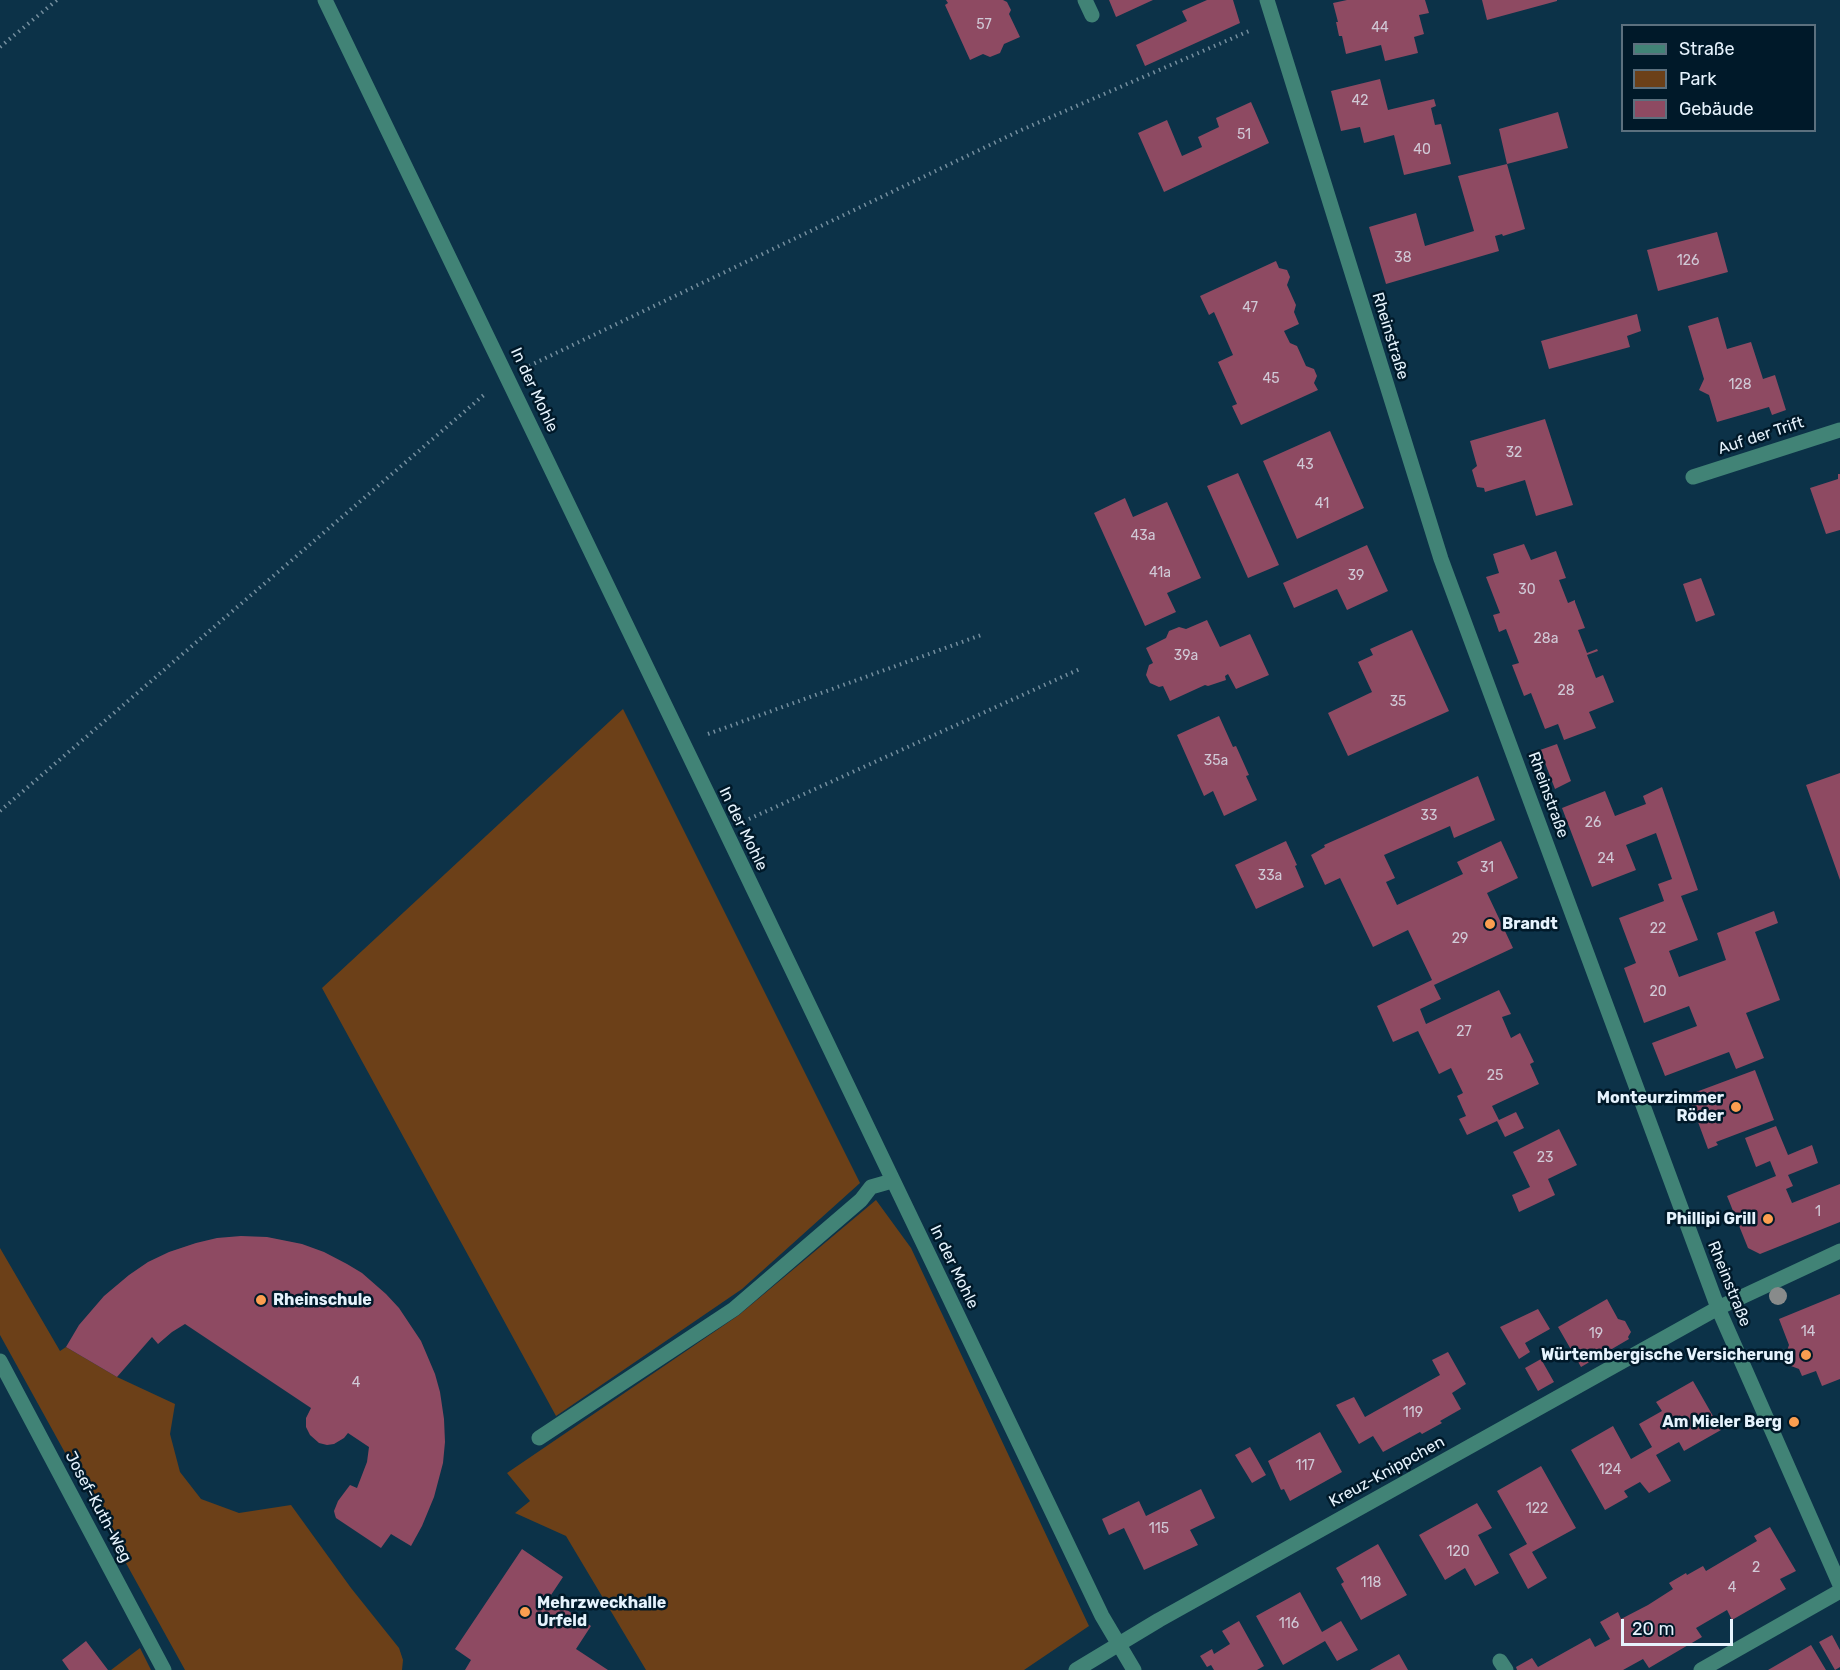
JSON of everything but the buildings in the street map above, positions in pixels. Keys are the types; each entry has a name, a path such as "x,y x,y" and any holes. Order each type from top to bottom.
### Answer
{"street":[{"name":"In der Mohle","path":"325,0 1102,1616 1134,1670"},
{"path":"1085,0 1092,15"},
{"name":"Rheinstraße","path":"1267,0 1441,559 1718,1308 1840,1585"},
{"name":"Auf der Trift","path":"1693,477 1840,430"},
{"path":"539,1438 734,1309 861,1200 871,1187 892,1181"},
{"path":"1718,1308 1840,1251"},
{"name":"Kreuz-Knippchen","path":"1076,1670 1159,1620 1718,1308"},
{"name":"Josef-Kuth-Weg","path":"0,1361 164,1670"},
{"path":"1701,1670 1840,1591"}],"path":[{"path":"0,47 57,0"},
{"path":"0,811 507,376 1019,131 1274,21"},
{"path":"682,742 984,634"},
{"path":"724,830 1082,668"}],"green space":[{"path":"623,709 860,1183 742,1289 556,1416 322,988"},
{"path":"876,1200 911,1248 1089,1626 1024,1670 646,1670 566,1536 515,1513 530,1501 507,1473 739,1315"},
{"path":"0,1248 60,1351 66,1347 117,1377 175,1404 170,1434 180,1472 201,1499 239,1513 291,1505 351,1588 399,1648 403,1660 402,1670 185,1670 0,1335"},
{"path":"140,1648 151,1670 111,1670"}],"place":[{"name":"Brandt","path":"1490,924"},
{"name":"Monteurzimmer Röder","path":"1736,1107"},
{"name":"Phillipi Grill","path":"1768,1219"},
{"name":"Rheinschule","path":"261,1300"},
{"name":"Würtembergische Versicherung","path":"1806,1355"},
{"name":"Am Mieler Berg","path":"1794,1422"},
{"name":"Mehrzweckhalle Urfeld","path":"525,1612"}]}
